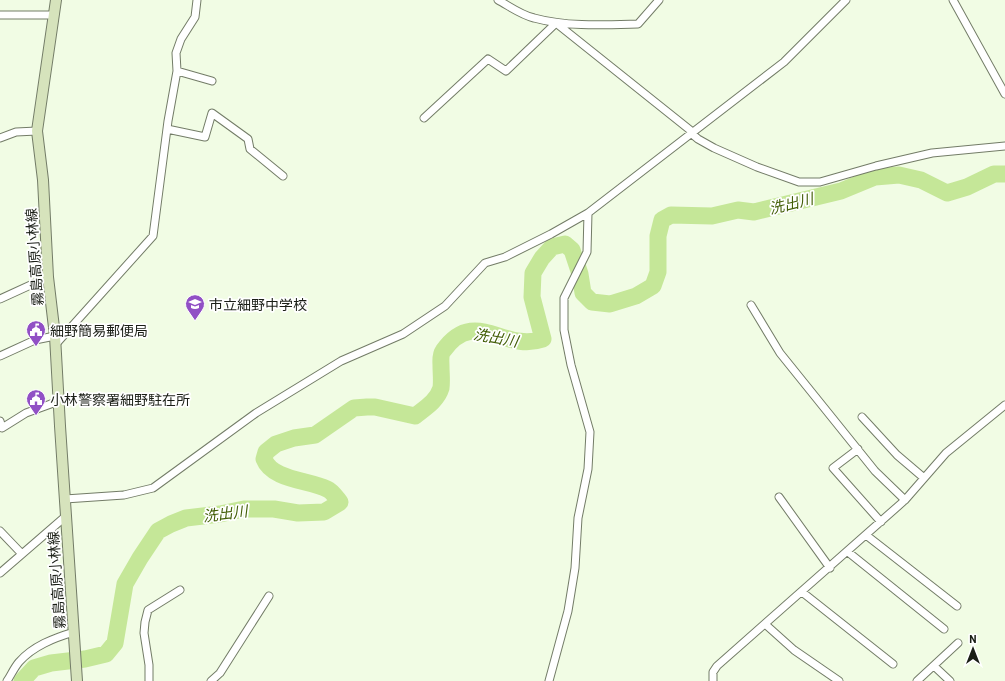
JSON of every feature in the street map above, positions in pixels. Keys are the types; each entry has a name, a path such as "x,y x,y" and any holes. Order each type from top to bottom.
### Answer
{"main road":[{"name":"霧島高原小林線","path":"56,0 37,131 43,180 48,278 56,340 77,681"}],"street":[{"path":"0,356 35,340 56,340 153,236 166,129 177,71 176,53 181,38 195,17 197,0"},
{"path":"498,0 532,18 556,23 598,25 638,24 659,0"},
{"path":"65,499 124,495 153,488 256,413 341,361 403,334 445,306 485,263 505,257 551,234 588,213 784,62 846,0"},
{"path":"953,0 1005,94"},
{"path":"0,15 54,15"},
{"path":"424,118 488,59 506,70 556,23"},
{"path":"556,23 690,130 692,134 714,148 799,182 820,182 876,166 932,153 1005,146"},
{"path":"177,71 212,81"},
{"path":"166,129 205,137 212,113 248,139 250,149 283,176"},
{"path":"0,138 16,132 37,131"},
{"path":"549,681 568,611 575,568 578,518 588,469 590,432 571,365 564,330 564,298 586,252 588,213"},
{"path":"0,299 48,278"},
{"path":"751,305 780,353 875,470 905,500"},
{"path":"1,426 26,413 59,401"},
{"path":"713,681 712,672 717,666 830,568 905,500 946,453 1005,405"},
{"path":"862,417 897,455 924,478"},
{"path":"858,449 833,468 881,522"},
{"path":"779,497 830,568"},
{"path":"0,573 66,516"},
{"path":"0,530 22,554"},
{"path":"866,535 957,606"},
{"path":"848,552 944,629"},
{"path":"149,681 149,665 144,633 148,610 180,590"},
{"path":"802,592 893,664"},
{"path":"211,681 220,672 269,596"},
{"path":"765,624 794,650 839,681"},
{"path":"7,681 18,662 31,651 53,639 74,636"},
{"path":"917,681 958,643"},
{"path":"934,666 950,681"}],"waterway":[{"name":"洗出川","path":"22,681 34,668 51,663 85,659 106,654 115,643 125,584 158,531 186,518 220,514 244,509 274,509 298,513 324,512 340,502 327,489 282,475 268,466 264,459 266,452 276,444 294,438 315,435 354,408 375,407 415,416 430,404 439,393 441,388 441,354 455,338 466,332 478,331 529,342 543,339 532,297 533,273 542,258 552,247 565,244 572,250 580,274 583,293 592,302 610,304 636,296 653,286 658,272 658,236 662,220 671,215 712,216 738,210 754,212 841,191 875,177 899,175 921,180 947,193 967,187 994,174 1005,174"}],"place":[{"name":"市立細野中学校","path":"195,321"},
{"name":"細野簡易郵便局","path":"36,347"},
{"name":"小林警察署細野駐在所","path":"36,416"}]}
